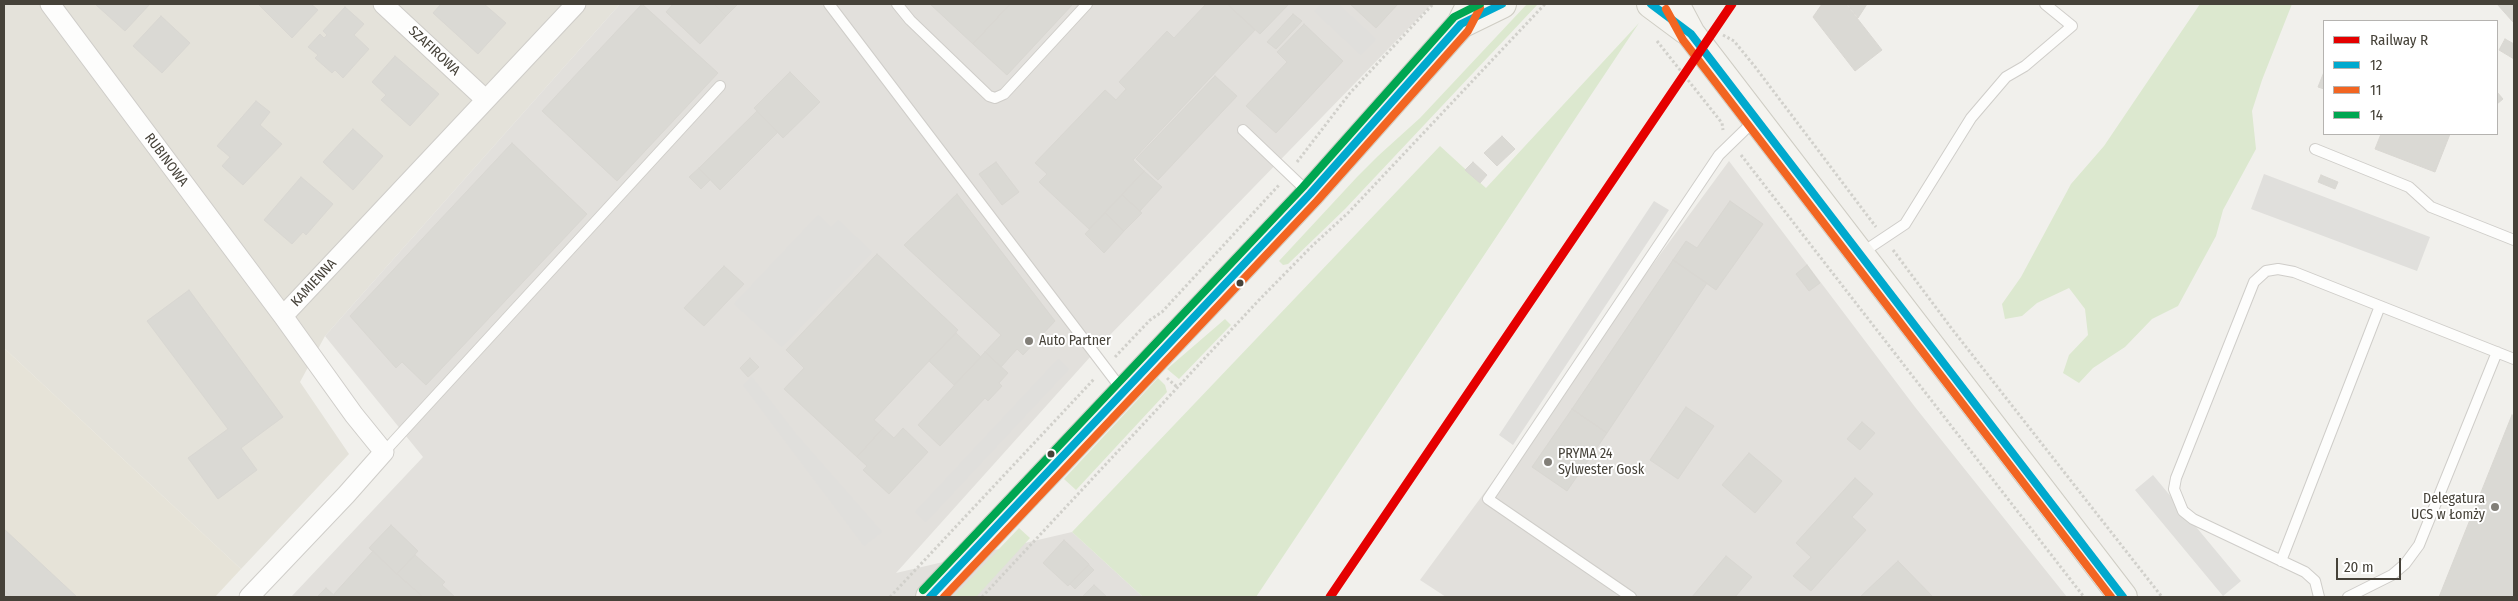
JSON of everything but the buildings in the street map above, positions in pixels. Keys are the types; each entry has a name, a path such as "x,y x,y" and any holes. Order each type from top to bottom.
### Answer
{"main road":[{"path":"930,597 1310,194 1466,14 1502,4"},
{"path":"1651,4 1691,34"},
{"path":"1675,4 1691,34 2123,597"}],"street":[{"name":"RUBINOWA","path":"50,4 283,316"},
{"name":"SZAFIROWA","path":"383,4 485,99"},
{"name":"KAMIENNA","path":"384,452 354,415 283,316 576,4"},
{"path":"249,597 384,452"}],"lane":[{"path":"829,4 1123,391"},
{"path":"897,4 910,20 989,96 996,98 1004,94 1087,4"},
{"path":"1860,254 1905,224 1972,118 2006,77 2026,66 2072,26 2045,4"},
{"path":"384,452 720,86"},
{"path":"1631,597 1488,499 1719,156 1757,118"},
{"path":"1243,130 1310,194"},
{"path":"2315,149 2409,187 2431,207 2514,240"},
{"path":"2318,597 2315,581 2305,572 2193,520 2183,511 2174,489 2176,478 2254,282 2266,270 2278,269 2294,272 2514,359"},
{"path":"2281,561 2380,306"},
{"path":"2348,597 2392,575 2405,564 2419,545 2496,352"}],"path":[{"path":"890,597 1105,367 1150,320 1162,312 1268,200 1350,93 1433,4"},
{"path":"982,597 1259,300 1312,246 1349,212 1545,4"},
{"path":"1720,33 1734,41 1958,336 2162,597"},
{"path":"1653,34 1663,50 1722,123 1723,131 1731,142 2084,597"}],"shaded area":[{"path":"4,4 620,4 325,336 300,382 349,454 241,569 4,348"},
{"path":"620,4 1432,4 1109,336 896,573 1072,532 1143,597 291,597 423,457 325,336"},
{"path":"1321,4 1338,4 1376,39 1361,55 1314,11"},
{"path":"1729,161 1915,407 2067,597 1446,597 1420,580"},
{"path":"2264,174 2430,237 2417,271 2251,209"},
{"path":"1654,201 1669,210 1513,445 1499,435"},
{"path":"818,215 831,227 838,220 872,252 782,347 734,304"},
{"path":"4,348 241,569 215,597 4,597"},
{"path":"1058,359 1069,369 926,522 915,512"},
{"path":"752,377 796,434 882,532 864,546 743,385"},
{"path":"2153,475 2241,581 2223,596 2135,490"}],"green space":[{"path":"1527,4 1538,4 1345,209 1288,264 1283,265 1279,261 1357,177 1420,118"},
{"path":"2200,4 2292,4 2252,111 2256,149 2223,210 2216,236 2178,306 2152,319 2125,347 2093,368 2079,383 2063,373 2069,355 2088,335 2085,309 2069,288 2037,303 2022,316 2005,319 2002,304 2021,277 2071,184 2104,146"},
{"path":"1639,23 1256,597 1143,597 1072,532 1440,146 1486,188"},
{"path":"1225,319 1231,325 1179,379 1167,369"},
{"path":"1158,378 1165,385 1167,392 1076,490 1064,479"},
{"path":"1019,528 1030,538 976,597 953,597"}],"rail line":[{"name":"R","path":"1330,597 1732,4"}],"transit line":[{"name":"14","path":"923,590 1303,187 1454,17 1480,4"},
{"name":"12","path":"930,597 1310,194 1461,24 1502,4"},
{"name":"12","path":"1651,4 1691,34 2123,597"},
{"name":"11","path":"944,597 1317,201 1468,31 1480,8"},
{"name":"11","path":"1666,9 1683,40 2111,597"}],"place":[{"name":"Auto Partner","path":"1029,341"},
{"name":"PRYMA 24 Sylwester Gosk","path":"1548,462"},
{"name":"Delegatura UCS w Łomży","path":"2495,507"}]}
